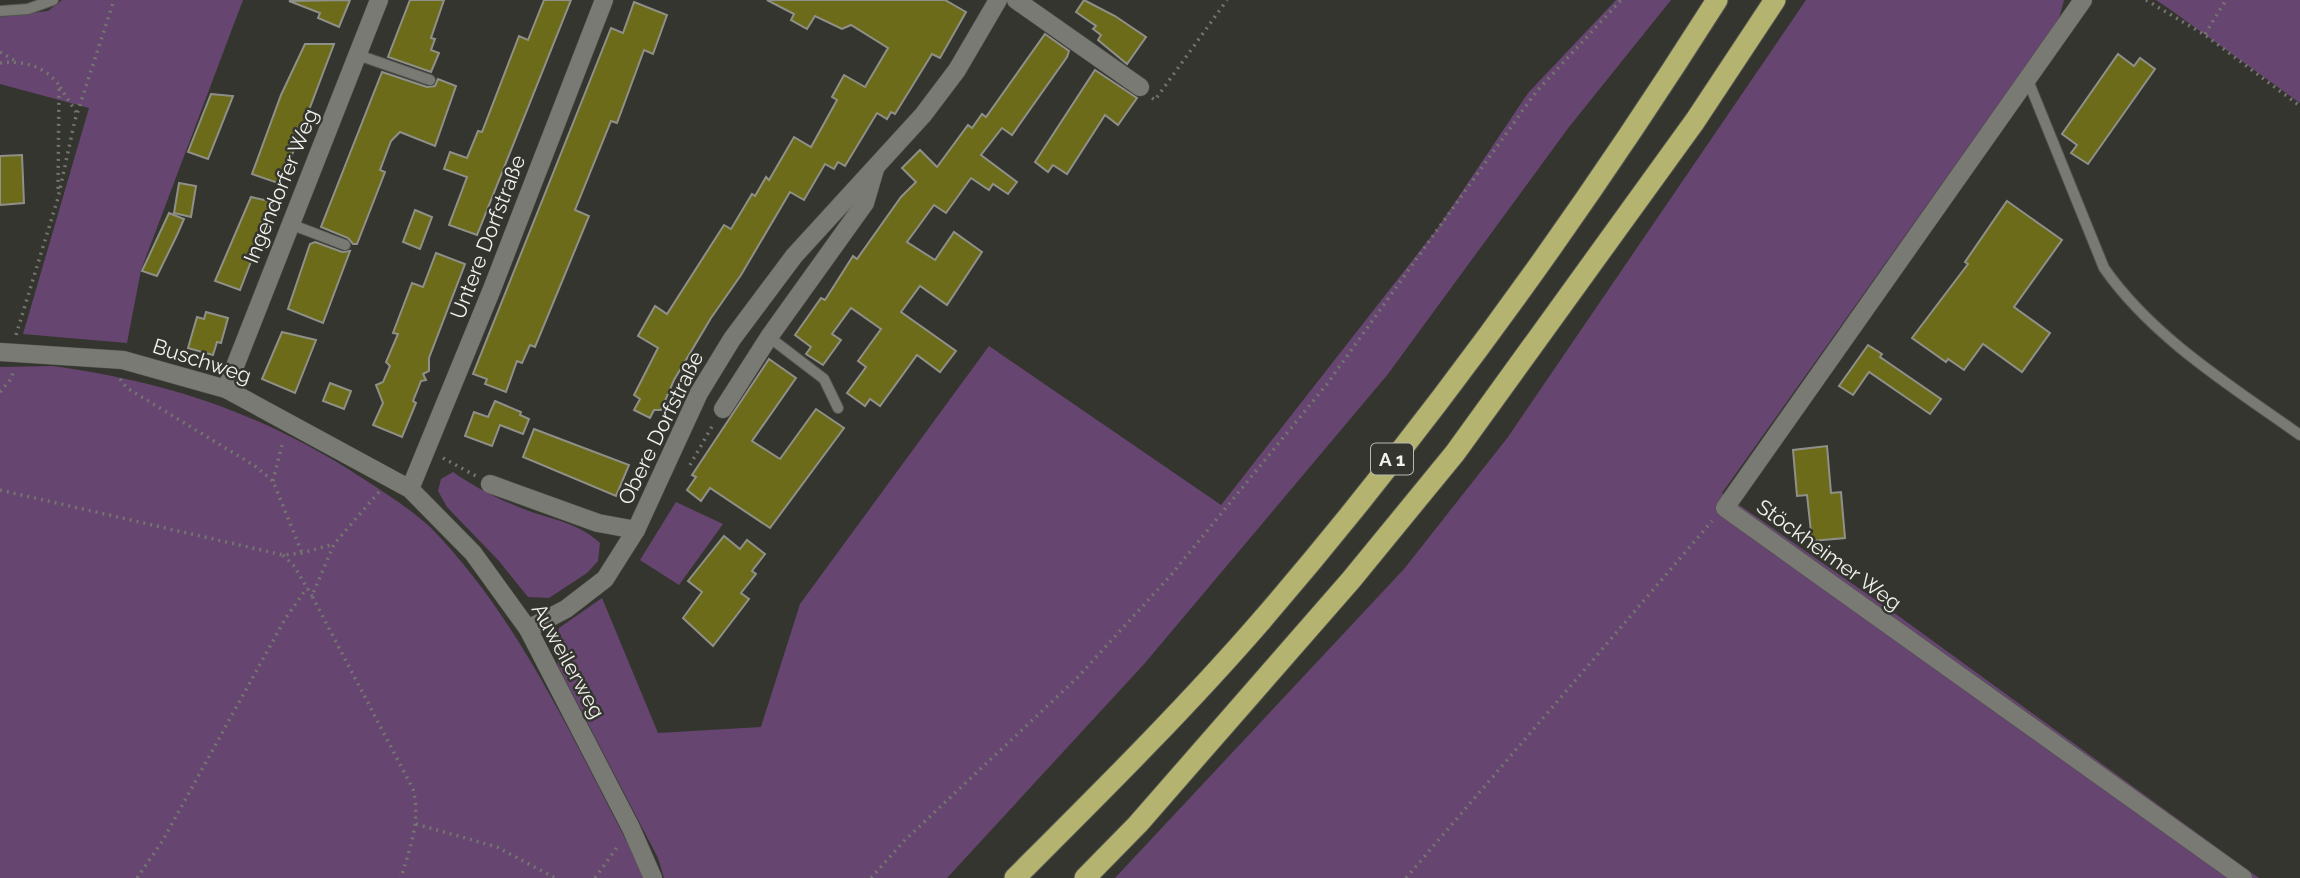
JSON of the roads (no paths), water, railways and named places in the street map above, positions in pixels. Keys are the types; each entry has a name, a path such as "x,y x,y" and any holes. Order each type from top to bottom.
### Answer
{"highway":[{"name":"A 1","path":"1016,878 1261,620 1414,432 1538,265 1657,94 1717,0"},
{"name":"A 1","path":"1084,878 1138,824 1325,611 1455,453 1664,165 1775,0"}],"street":[{"name":"Ingendorfer Weg","path":"226,389 379,0"},
{"name":"Untere Dorfstraße","path":"410,489 604,0"},
{"name":"Obere Dorfstraße","path":"528,629 566,609 605,579 636,530 699,393 732,340 794,256 923,115 957,70 999,0"},
{"path":"1016,0 1140,87"},
{"name":"Stöckheimer Weg","path":"2083,0 1725,508 2243,878"},
{"name":"Obere Dorfstraße","path":"723,409 769,337 865,203 876,165"},
{"name":"Buschweg","path":"7,351 123,360 226,389 410,489"},
{"path":"490,484 598,523 636,530"},
{"name":"Auweilerweg","path":"410,489 473,553 528,629 631,828 653,878"}],"lane":[{"path":"0,11 28,9 53,0"},
{"path":"358,55 430,80"},
{"path":"2027,78 2104,268 2122,293 2165,335 2300,435"},
{"path":"290,224 345,245"},
{"path":"769,337 824,379 838,408"}]}
